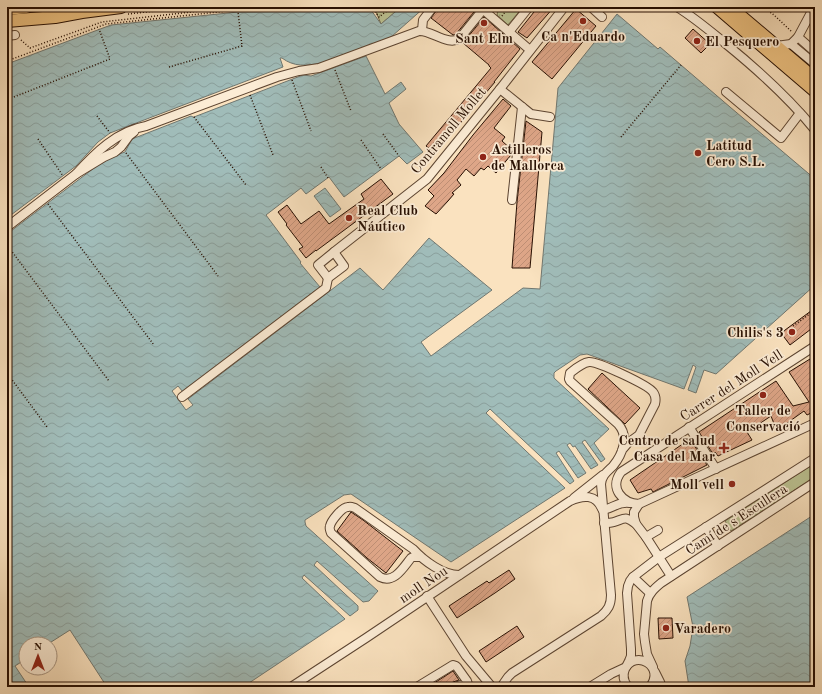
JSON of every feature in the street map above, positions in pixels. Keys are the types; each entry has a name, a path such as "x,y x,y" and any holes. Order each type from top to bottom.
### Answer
{"highway":[{"path":"9,14 26,7"},
{"path":"717,7 815,91"},
{"path":"730,7 815,80"},
{"path":"9,14 55,17 82,12 122,11"}],"street":[{"path":"422,30 423,20 433,7"},
{"path":"509,32 529,7"},
{"path":"591,7 602,17"},
{"path":"677,7 692,16 776,87 815,130"},
{"path":"776,46 791,44 798,37 814,7"},
{"path":"7,227 76,174 98,160 115,152 121,147 129,136 146,126 277,77 299,71 319,68 417,31 422,30 450,41 457,41 483,8 530,50"},
{"name":"Contramoll Mollet","path":"328,278 318,265 427,179 564,8"},
{"path":"798,37 815,52"},
{"path":"791,44 815,64"},
{"path":"500,89 531,114 550,117"},
{"path":"726,92 780,138 800,113"},
{"path":"512,200 522,107"},
{"path":"182,397 326,288 328,278 344,266 334,252"},
{"name":"Carrer del Moll Vell","path":"635,503 624,499 618,492 616,482 617,477 621,472 689,427 814,349"},
{"name":"moll Nou","path":"291,687 570,501 604,475 618,460 624,442 624,435 621,427 570,381 570,373 585,363 593,362 621,374 651,390 655,396 655,404 640,435 622,450"},
{"path":"603,510 610,509 622,502 635,503 814,426"},
{"path":"689,427 716,469"},
{"path":"628,687 623,677 631,656 627,593 628,586 633,577 659,557 815,458"},
{"path":"501,687 508,676 512,673 608,610 611,595 600,484 604,475"},
{"name":"Camí de s'Escullera","path":"650,593 656,586 815,482"},
{"name":"moll Nou","path":"570,501 581,497 590,497 599,504 603,510"},
{"path":"635,503 634,517 636,524"},
{"path":"421,557 411,558 396,576 389,579 383,579 331,533 330,526 342,509 345,507 354,508 413,549 421,557 440,570 450,574 459,575"},
{"path":"604,523 613,522 624,518 636,524 671,576"},
{"path":"706,527 718,546"},
{"path":"646,537 658,530"},
{"path":"440,570 443,576 444,585"},
{"path":"633,577 650,593 647,601 644,634 645,648 662,687"},
{"path":"427,596 466,656 492,687"},
{"path":"590,687 626,667 630,663 640,660 645,661 654,670 654,682 650,687"},
{"path":"418,687 453,665 457,667 467,681 468,687 460,685 456,687"}],"path":[{"path":"122,11 192,7"},
{"path":"11,35 30,48 102,22 247,7"},
{"path":"7,61 106,24 237,10 372,7 379,17 392,7"},
{"path":"502,16 509,7"},
{"path":"763,7 798,37"},
{"path":"169,67 242,46 238,12"},
{"path":"14,97 110,60 99,29"},
{"path":"621,137 681,65"},
{"path":"335,68 351,111"},
{"path":"292,80 311,131"},
{"path":"250,95 273,155"},
{"path":"97,116 110,133"},
{"path":"194,117 246,186"},
{"path":"383,134 399,156"},
{"path":"38,139 63,176"},
{"path":"360,140 382,169"},
{"path":"125,152 218,276"},
{"path":"321,167 328,178"},
{"path":"48,204 154,345"},
{"path":"7,245 109,381"},
{"path":"793,326 815,310"},
{"path":"7,373 47,427"}],"green space":[{"path":"374,7 401,7 381,24"},
{"path":"498,7 523,7 508,25 497,15"},
{"path":"815,463 815,477 731,531 725,521"}],"water":[{"path":"401,7 425,7 391,37 321,63 300,65 280,58 283,67 110,133 98,142 76,166 7,218 7,64 111,25 238,12 371,10 381,24"},
{"path":"617,14 658,49 660,47 815,179 815,285 716,374 704,370 696,393 688,390 696,367 693,365 684,389 587,354 580,355 556,371 554,373 554,378 609,429 594,443 605,459 601,462 585,440 582,442 598,465 591,469 575,446 573,447 570,443 567,445 586,473 578,478 559,451 556,453 574,481 570,484 490,409 486,413 565,488 451,562 351,494 344,495 305,520 306,526 378,591 369,601 363,602 317,561 314,565 358,606 358,610 350,616 304,575 302,578 345,619 243,687 107,687 70,630 58,638 58,636 18,636 18,664 15,666 18,670 18,676 22,676 29,687 7,687 7,234 106,159 125,152 132,139 303,75 311,76 366,56 385,94 401,82 406,89 389,103 399,124 423,152 407,164 399,156 344,197 329,177 306,194 301,188 266,215 301,262 300,263 320,287 183,392 178,386 172,391 186,410 193,405 188,399 360,268 383,290 429,238 492,290 421,342 431,356 523,288 540,289 558,88"},
{"path":"325,188 341,209 330,217 314,196"},
{"path":"815,514 815,687 689,687 685,661 690,646 693,627 687,597"}],"building":[{"path":"439,7 468,7 474,12 456,34 453,35 431,18"},
{"path":"538,7 554,7 527,38 518,32"},
{"path":"576,9 596,26 552,79 532,62"},
{"path":"484,17 520,49 495,82 435,153 426,146 491,68 463,43"},
{"name":"El Pesquero","path":"693,29 710,44 701,53 685,38"},
{"name":"Astilleros de Mallorca","path":"503,99 511,106 494,128 505,137 502,141 512,150 511,155 496,173 488,166 484,170 481,168 474,176 466,169 457,180 461,185 452,193 454,194 436,214 425,206 434,196 428,190 444,173"},
{"path":"526,121 542,132 530,268 512,268 517,202"},
{"name":"Real Club Náutico","path":"381,179 393,194 306,258 299,249 303,247 278,212 287,205 301,224 319,211 329,224 364,199 361,194"},
{"path":"815,308 815,326 790,345 781,333"},
{"path":"810,359 815,365 815,411 807,415 804,411 783,426 776,429 771,416 747,432 752,440 718,456 715,452 713,454 699,432 776,381 793,406 809,402 789,372"},
{"path":"602,373 640,408 625,424 588,389"},
{"path":"690,439 707,465 653,492 651,489 638,493 630,480"},
{"path":"351,512 403,551 386,573 337,531"},
{"path":"509,570 515,579 457,618 449,606 487,581 489,583"},
{"name":"Varadero","path":"658,618 672,618 673,638 659,639"},
{"path":"517,626 524,637 486,662 479,651"},
{"path":"453,671 459,680 453,682 451,687 428,687"}],"place":[{"name":"Ca n'Eduardo","path":"583,21"},
{"name":"Sant Elm","path":"484,23"},
{"name":"El Pesquero","path":"697,41"},
{"name":"Latitud Cero S.L.","path":"698,153"},
{"name":"Astilleros de Mallorca","path":"483,157"},
{"name":"Real Club Náutico","path":"349,218"},
{"name":"Chilis's 3","path":"792,332"},
{"name":"Taller de Conservació","path":"763,395"},
{"name":"Centro de salud Casa del Mar","path":"724,448"},
{"name":"Moll vell","path":"732,484"},
{"name":"Varadero","path":"666,628"}]}
